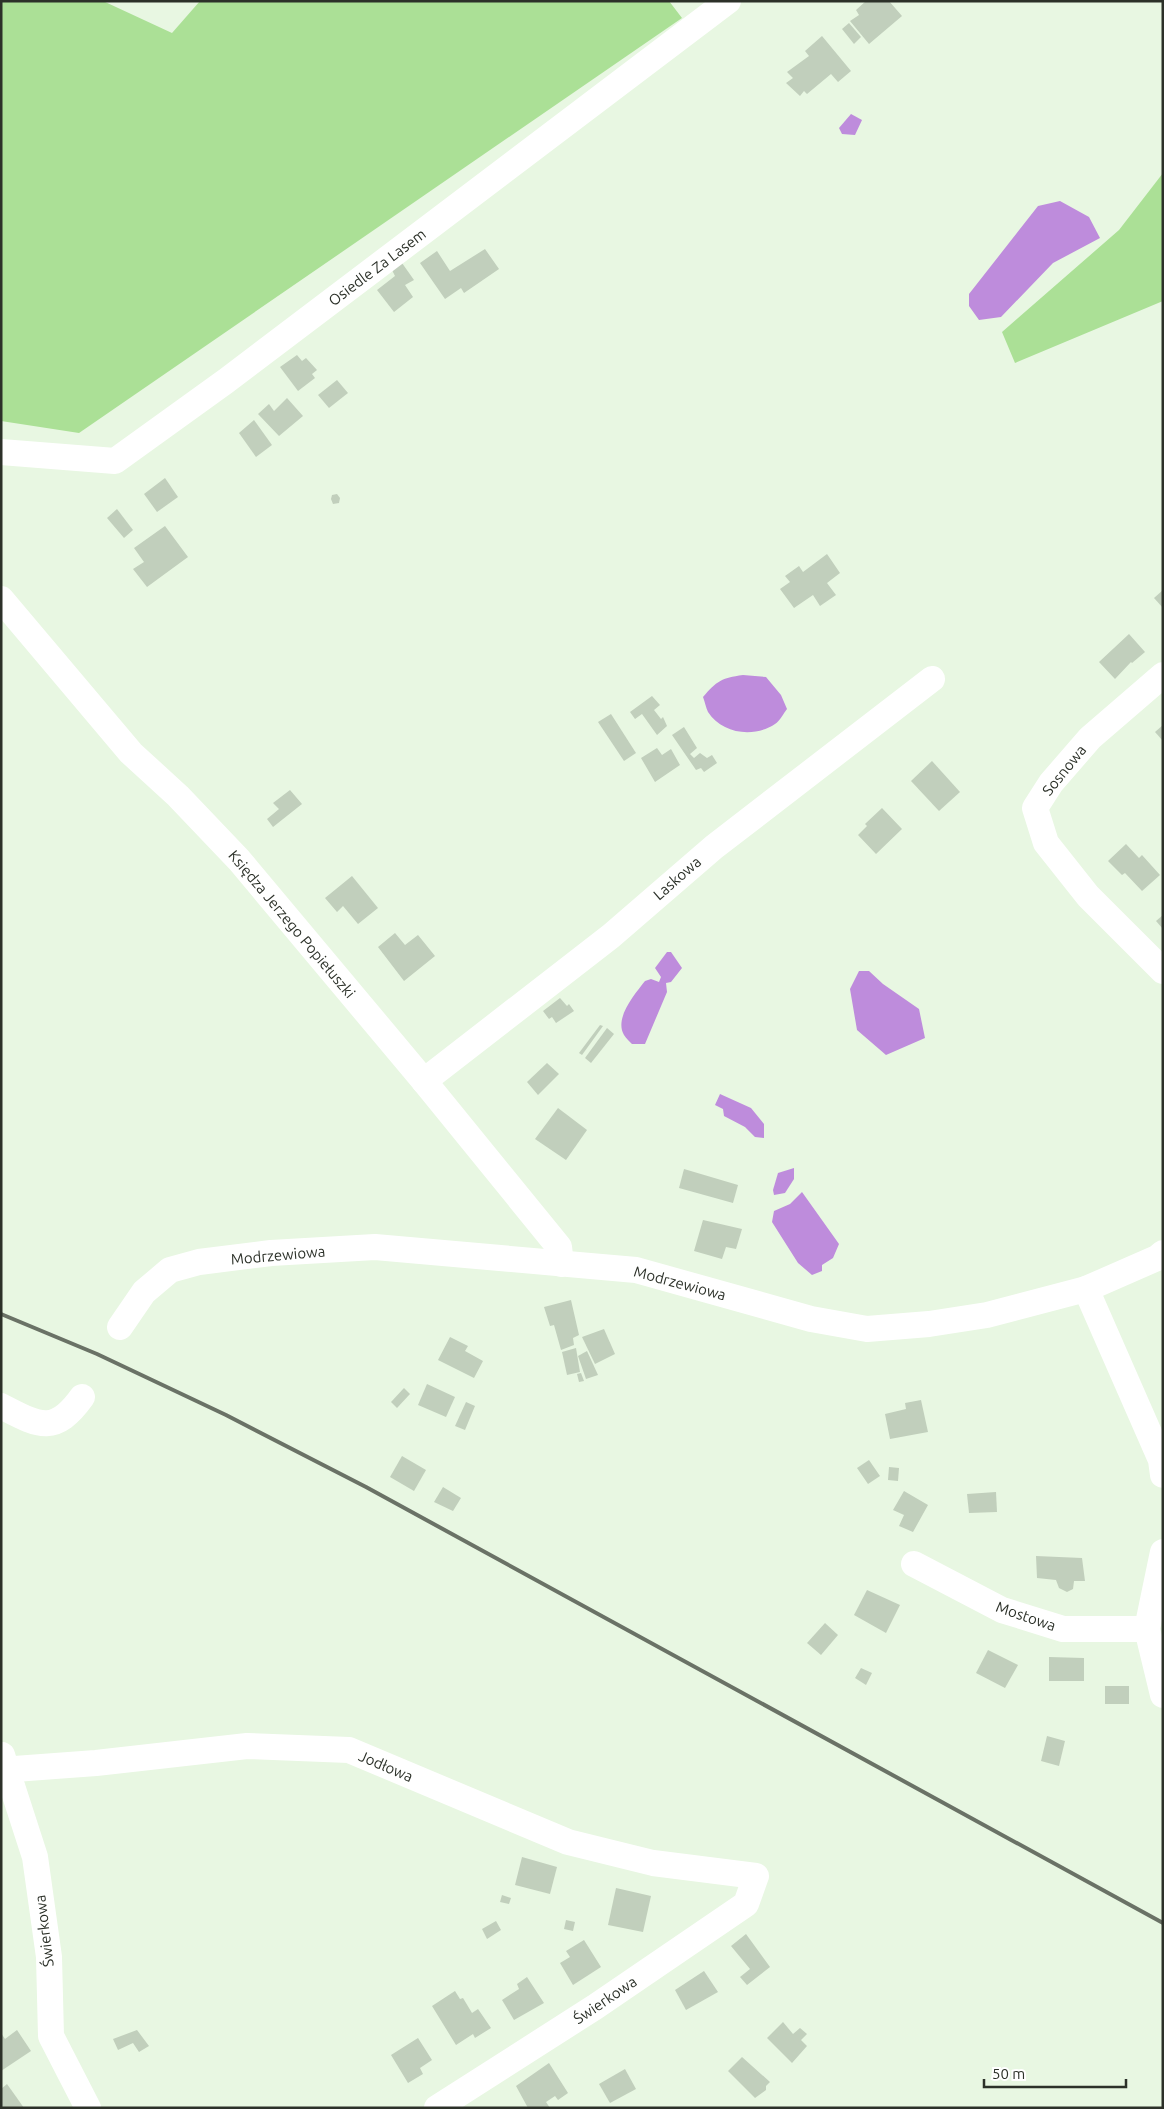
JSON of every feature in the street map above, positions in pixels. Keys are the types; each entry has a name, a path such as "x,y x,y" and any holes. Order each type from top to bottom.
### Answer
{"street":[{"name":"Osiedle Za Lasem","path":"1,452 115,462 242,369 728,1"},
{"name":"Księdza Jerzego Popiełuszki","path":"1,599 131,753 178,796 239,860 424,1081 559,1247 561,1264"},
{"name":"Sosnowa","path":"1163,675 1090,738 1051,783 1034,808 1046,843 1088,896 1163,971"},
{"name":"Laskowa","path":"424,1081 611,936 714,847 932,679"},
{"name":"Modrzewiowa","path":"120,1327 144,1292 170,1270 199,1262 271,1254 375,1247 636,1270 811,1319 867,1329 929,1324 987,1315 1086,1289 1157,1258 1163,1253"},
{"path":"1086,1289 1161,1460 1163,1475"},
{"path":"1,1406 36,1424 55,1423 71,1413 82,1397"},
{"path":"1163,1552 1147,1629 1163,1695"},
{"name":"Mostowa","path":"914,1564 1002,1610 1063,1629 1147,1629"},
{"name":"Jodłowa","path":"4,1764 96,1764 247,1746 348,1750 568,1842 653,1863 756,1876"},
{"name":"Świerkowa","path":"4,1764 35,1857 49,1957 51,2036 88,2108"},
{"name":"Świerkowa","path":"437,2108 594,2008 746,1904 756,1876"}],"green space":[{"path":"1,1 103,1 172,33 200,1 669,1 682,18 79,433 1,421"},
{"path":"1163,173 1163,301 1015,363 1002,332 1119,230"}],"shaded area":[{"path":"851,114 862,120 855,135 842,134 839,128"},
{"path":"1060,201 1089,217 1100,238 1053,263 1001,317 979,320 969,306 969,294 1038,206"},
{"path":"743,675 766,677 781,695 787,709 775,724 758,731 739,732 721,725 708,712 703,697 724,679"},
{"path":"667,952 671,952 682,968 671,982 666,983 667,992 645,1044 632,1044 624,1035 622,1028 622,1021 627,1006 645,981 651,979 659,982 661,977 655,968"},
{"path":"859,971 869,971 883,984 919,1009 925,1038 886,1055 857,1030 850,989"},
{"path":"720,1094 751,1108 764,1124 764,1138 755,1137 745,1127 724,1116 723,1109 715,1105"},
{"path":"794,1168 794,1179 785,1193 774,1195 773,1190 778,1173"},
{"path":"802,1192 839,1244 833,1258 822,1265 822,1271 812,1275 798,1263 772,1222 774,1211 790,1204"}],"building":[{"path":"866,1 889,1 902,16 869,44 850,21 859,15 856,10"},
{"path":"849,23 861,37 854,44 842,29"},
{"path":"822,36 851,71 838,82 831,74 807,94 804,91 800,96 786,83 793,78 787,72 809,56 805,51"},
{"path":"485,249 499,269 464,293 461,288 445,299 420,263 437,251 450,271"},
{"path":"402,263 414,280 405,285 413,297 394,312 377,290 395,276 392,270"},
{"path":"297,355 302,361 306,358 317,370 312,374 315,378 298,391 280,367"},
{"path":"337,380 348,393 329,408 318,395"},
{"path":"287,398 303,416 279,436 258,414 269,404 274,411"},
{"path":"254,420 272,445 256,457 239,433"},
{"path":"165,478 178,497 157,512 144,494"},
{"path":"337,494 340,498 339,503 333,504 332,495"},
{"path":"117,509 133,530 124,538 107,518"},
{"path":"165,526 188,557 147,587 133,569 144,562 134,548"},
{"path":"827,554 840,573 827,583 836,595 820,606 813,595 794,608 780,589 790,582 785,576 799,566 803,572"},
{"path":"1163,590 1163,608 1154,598"},
{"path":"1129,634 1145,652 1131,662 1115,679 1099,662"},
{"path":"652,696 660,705 654,710 661,719 663,717 667,726 657,735 642,714 635,719 630,712"},
{"path":"611,714 636,753 624,761 598,722"},
{"path":"1163,725 1163,741 1155,732"},
{"path":"684,727 697,748 690,754 694,758 700,753 707,758 712,755 717,763 704,772 701,768 696,770 672,735"},
{"path":"657,748 662,755 671,749 680,765 655,782 641,758"},
{"path":"932,761 960,792 939,811 911,781"},
{"path":"290,790 302,804 273,827 267,819 279,809 273,803"},
{"path":"882,808 902,829 876,854 858,835 867,826 865,824"},
{"path":"1126,844 1139,858 1142,855 1160,875 1142,891 1125,873 1122,875 1108,861"},
{"path":"352,876 378,908 358,924 343,906 337,912 325,898"},
{"path":"1163,915 1163,929 1156,921"},
{"path":"395,933 405,945 418,935 435,956 404,981 378,947"},
{"path":"560,998 567,1006 569,1004 574,1011 556,1023 552,1017 549,1019 543,1011"},
{"path":"600,1025 603,1026 582,1055 579,1053"},
{"path":"607,1028 614,1034 591,1063 585,1058"},
{"path":"547,1063 559,1074 538,1095 527,1082"},
{"path":"558,1108 587,1130 566,1160 535,1139"},
{"path":"684,1169 738,1185 733,1203 679,1188"},
{"path":"703,1220 742,1229 736,1249 726,1247 722,1259 694,1251"},
{"path":"571,1300 579,1335 573,1338 574,1345 561,1350 554,1325 550,1326 544,1307"},
{"path":"604,1329 615,1354 595,1364 582,1337"},
{"path":"450,1337 468,1346 465,1351 483,1361 474,1378 438,1360"},
{"path":"576,1348 580,1372 567,1375 562,1352"},
{"path":"587,1351 598,1375 586,1379 578,1356"},
{"path":"581,1373 584,1381 579,1382 577,1374"},
{"path":"427,1384 455,1397 446,1417 418,1405"},
{"path":"404,1388 410,1394 397,1408 391,1402"},
{"path":"921,1400 928,1432 890,1439 885,1414 906,1409 905,1403"},
{"path":"466,1402 475,1406 465,1430 455,1426"},
{"path":"402,1456 426,1470 414,1491 390,1477"},
{"path":"869,1460 880,1476 868,1484 857,1468"},
{"path":"889,1467 899,1468 898,1481 888,1480"},
{"path":"443,1487 461,1498 453,1511 434,1502"},
{"path":"904,1491 928,1505 913,1532 899,1526 904,1515 893,1510"},
{"path":"996,1492 997,1512 969,1513 967,1494"},
{"path":"1036,1556 1082,1558 1085,1581 1074,1581 1073,1589 1067,1592 1059,1588 1056,1580 1037,1578"},
{"path":"867,1590 900,1605 886,1633 854,1615"},
{"path":"825,1623 838,1635 821,1655 807,1643"},
{"path":"988,1650 1018,1665 1005,1688 976,1673"},
{"path":"1049,1657 1084,1658 1084,1681 1049,1681"},
{"path":"861,1668 872,1673 866,1685 855,1678"},
{"path":"1105,1686 1129,1686 1129,1704 1105,1704"},
{"path":"1047,1736 1065,1741 1059,1766 1041,1761"},
{"path":"522,1857 557,1867 550,1894 515,1885"},
{"path":"616,1888 651,1896 643,1932 608,1925"},
{"path":"502,1895 511,1898 509,1904 500,1902"},
{"path":"566,1920 575,1922 573,1931 564,1929"},
{"path":"496,1921 501,1930 487,1939 482,1929"},
{"path":"746,1934 770,1967 747,1985 740,1977 750,1969 731,1946"},
{"path":"584,1940 601,1967 573,1985 560,1963 570,1957 566,1951"},
{"path":"704,1971 718,1992 686,2010 675,1990"},
{"path":"527,1977 544,2003 514,2020 502,2000 519,1989 517,1984"},
{"path":"455,1991 460,1999 463,1998 472,2013 478,2009 491,2028 475,2038 473,2034 456,2045 432,2006"},
{"path":"783,2022 793,2034 800,2028 807,2034 801,2040 807,2046 792,2063 767,2038"},
{"path":"17,2030 31,2051 1,2071 1,2033 5,2039"},
{"path":"137,2030 149,2046 139,2052 133,2043 118,2050 113,2039"},
{"path":"418,2038 432,2060 420,2068 423,2074 408,2083 391,2055"},
{"path":"742,2057 770,2082 766,2086 766,2090 755,2098 728,2071"},
{"path":"549,2063 568,2093 558,2100 555,2096 546,2102 550,2108 528,2108 516,2086"},
{"path":"625,2069 636,2089 610,2103 599,2084"},
{"path":"7,2084 24,2108 3,2108 1,2105 1,2089"}],"railway":[{"path":"1,1314 97,1354 226,1415 366,1487 1163,1923"}]}
